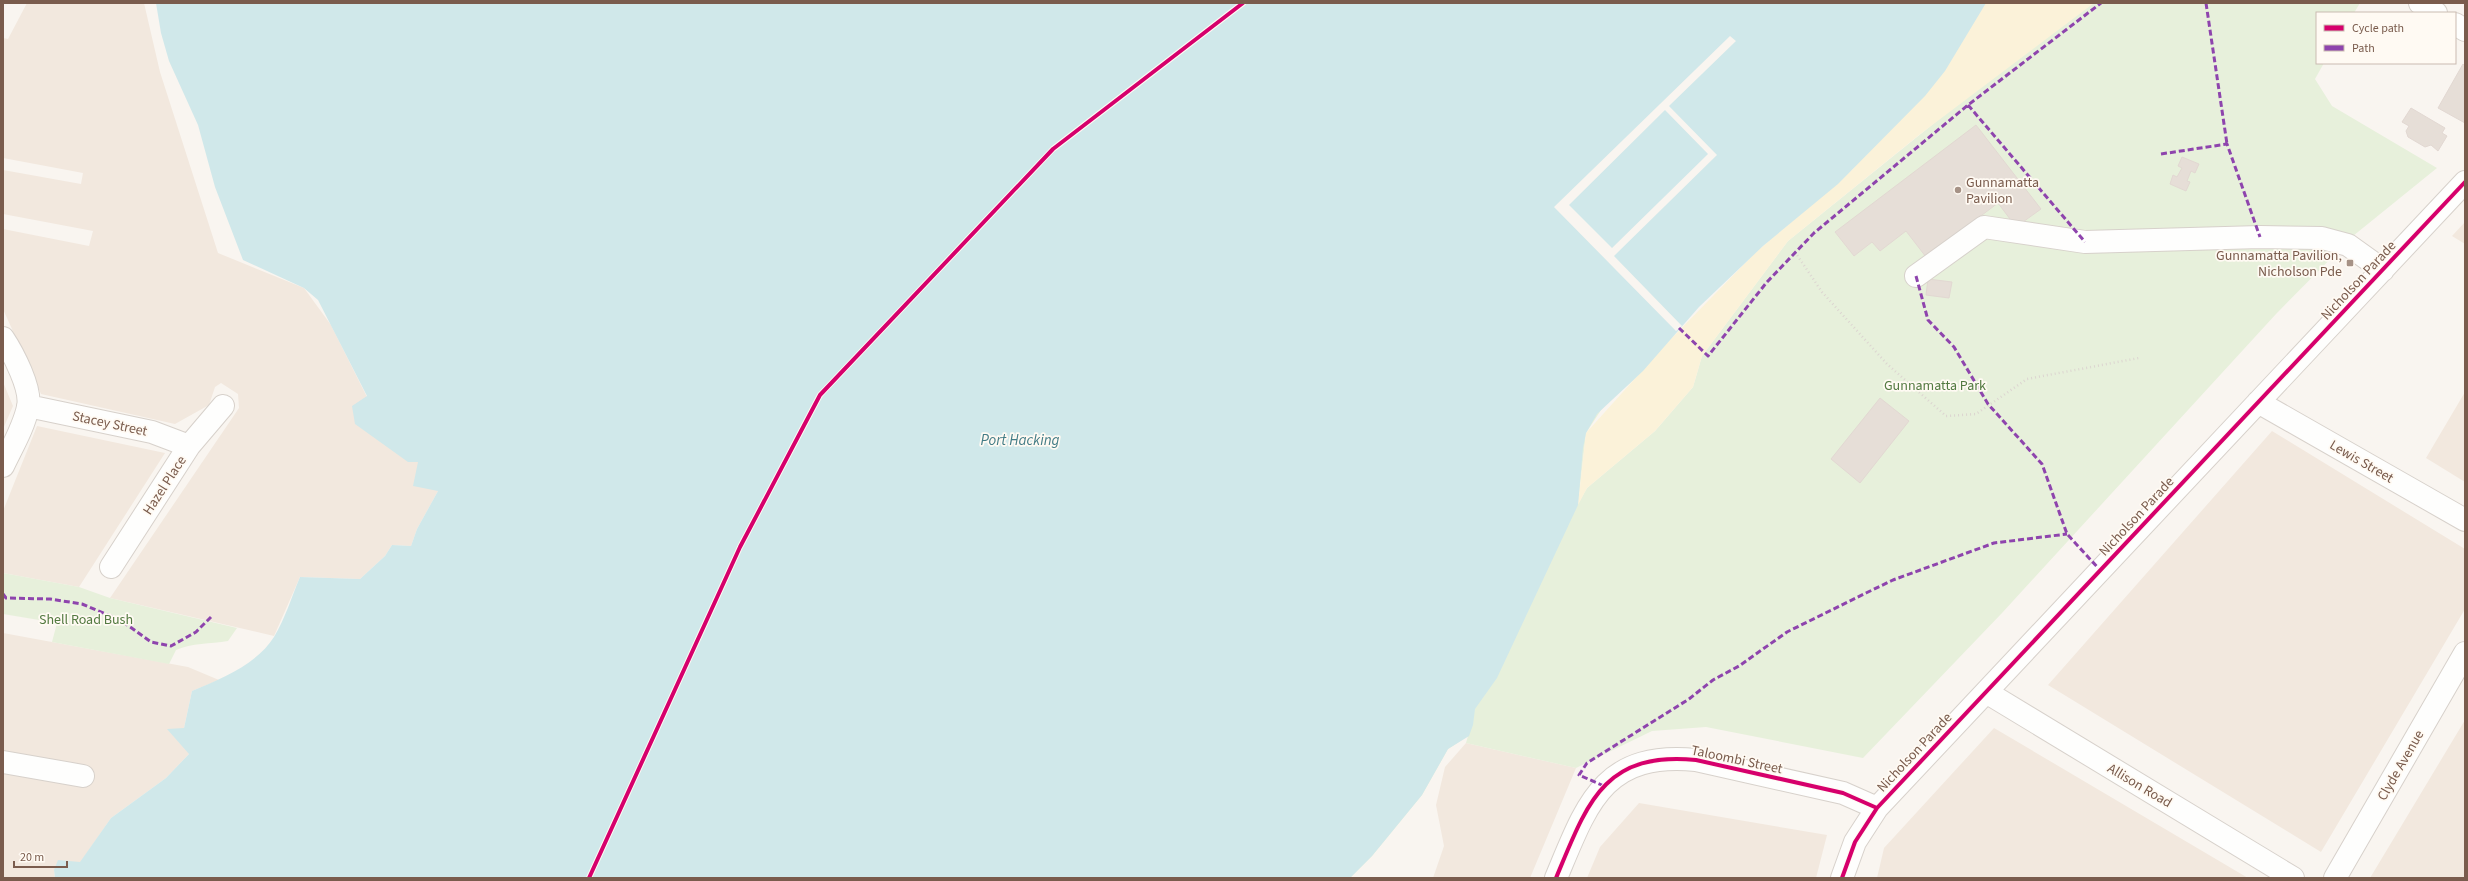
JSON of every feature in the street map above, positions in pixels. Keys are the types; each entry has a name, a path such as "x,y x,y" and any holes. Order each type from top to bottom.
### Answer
{"street":[{"path":"2420,3 2434,12"},
{"path":"2456,25 2465,30"},
{"name":"Nicholson Parade","path":"1842,878 1855,842 1877,808 2465,182"},
{"path":"1916,276 1984,227 2085,242 2260,237 2322,238 2336,240 2348,245 2383,270"},
{"path":"3,338 23,378 28,406 3,466"},
{"name":"Lewis Street","path":"2258,402 2465,520"},
{"name":"Stacey Street","path":"28,406 152,432 189,446"},
{"name":"Hazel Place","path":"111,567 189,446 223,406"},
{"name":"Clyde Avenue","path":"2336,878 2465,653"},
{"name":"Allison Road","path":"1986,692 2293,878"},
{"name":"Taloombi Street","path":"1556,878 1581,819 1595,796 1612,778 1645,761 1676,758 1696,760 1843,793 1877,808"},
{"path":"3,762 83,776"}],"path":[{"path":"1795,252 1822,292 1887,364 1946,416 1976,414 2027,379 2139,358"}],"shaded area":[{"path":"27,3 144,3 160,72 218,253 304,288 331,325 367,397 419,462 438,491 417,529 411,546 392,545 385,556 360,579 300,577 274,636 110,598 239,408 238,394 221,383 215,387 209,405 175,424 41,394 3,309 3,229 89,246 93,231 3,214 3,170 81,184 83,173 3,158 3,38 8,39"},
{"path":"2465,222 2465,244 2452,236"},
{"path":"3,382 13,406 3,429"},
{"path":"2465,392 2465,482 2426,458"},
{"path":"37,426 165,453 79,587 3,573 3,511"},
{"path":"2272,431 2465,549 2465,609 2321,852 2048,685"},
{"path":"3,633 188,667 219,680 192,691 184,728 189,754 166,778 111,818 80,863 54,870 55,878 3,878"},
{"path":"2465,720 2465,878 2370,878"},
{"path":"1994,728 2248,878 1877,878 1884,848"},
{"path":"1466,743 1576,768 1530,878 1433,878 1444,846 1436,805 1445,767"},
{"path":"1639,803 1827,835 1816,878 1587,878 1600,847"}],"green space":[{"name":"Gunnamatta Park","path":"2093,3 2360,3 2355,12 2316,12 2316,64 2323,64 2315,79 2332,106 2437,168 2353,236 2276,314 2002,613 1863,758 1706,727 1652,731 1576,768 1466,743 1468,736 1448,749 1422,795 1372,856 1350,878 1098,878 1237,686 1639,375 1603,407 1586,433 1578,504 1587,488 1655,431 1693,387 1702,356 1788,241 1979,87"},
{"name":"Shell Road Bush","path":"3,573 79,587 110,598 237,628 228,641 195,645 176,650 169,664 52,642 57,623 3,614"}],"sand":[{"path":"1982,3 2094,3 1919,135 1788,241 1702,356 1693,387 1655,431 1587,488 1578,505 1586,433 1667,343 1755,253 1853,169"}],"water":[{"name":"Port Hacking","path":"156,3 1986,3 1945,71 1925,96 1838,184 1763,246 1699,307 1643,371 1597,414 1586,433 1583,448 1578,505 1497,678 1475,709 1473,725 1469,736 1448,749 1422,795 1372,856 1350,878 55,878 54,870 58,860 80,862 111,818 166,778 189,754 167,729 184,728 192,691 238,670 267,647 282,623 300,577 360,579 385,556 392,545 411,546 417,529 438,491 413,486 418,462 408,462 355,424 352,406 367,396 318,300 304,288 243,260 215,187 198,125 169,61 161,33"}],"pier":[{"path":"1730,36 1736,41 1669,106 1717,155 1614,256 1682,326 1676,331 1554,207","holes":["1665,110 1708,154 1612,248 1569,205"]}],"building":[{"path":"2463,64 2465,66 2465,123 2438,108"},
{"path":"2411,108 2445,128 2442,133 2447,136 2438,151 2431,145 2425,147 2408,137 2406,131 2409,126 2402,122"},
{"name":"Gunnamatta Pavilion","path":"1976,125 2041,209 2016,227 1998,203 1926,257 1906,231 1880,251 1872,242 1854,256 1835,232"},
{"path":"2182,157 2199,164 2195,173 2191,171 2187,181 2190,182 2186,191 2170,184 2173,175 2177,177 2182,168 2178,166"},
{"path":"1928,279 1952,282 1949,298 1926,295"},
{"path":"1880,398 1909,421 1860,483 1831,459"}],"ferry route":[{"path":"589,878 740,547 820,395 1053,149 1243,3"}],"marked path":[{"path":"1679,328 1708,356 1767,282 1814,233 1968,105 2101,3"},
{"path":"2206,3 2227,144"},
{"path":"1968,105 2085,242"},
{"path":"2161,154 2227,144 2260,237"},
{"path":"1916,276 1928,320 1954,347 1988,404 2042,464 2067,534 2100,570"},
{"path":"1604,786 1579,775 1587,763 1689,699 1713,680 1739,666 1787,632 1893,580 1994,543 2067,534"},
{"path":"3,594 6,598 50,599 82,604 122,621 151,642 171,646 196,632 211,617"}],"cycle path":[{"path":"589,878 740,547 820,395 1053,149 1243,3"},
{"path":"1842,878 1855,842 1877,808 2465,182"},
{"path":"1556,878 1567,851 1589,806 1603,788 1619,774 1639,764 1665,759 1696,760 1843,793 1877,808"}],"place":[{"name":"Gunnamatta Pavilion","path":"1958,190"},
{"name":"Gunnamatta Pavilion, Nicholson Pde","path":"2350,263"}]}
